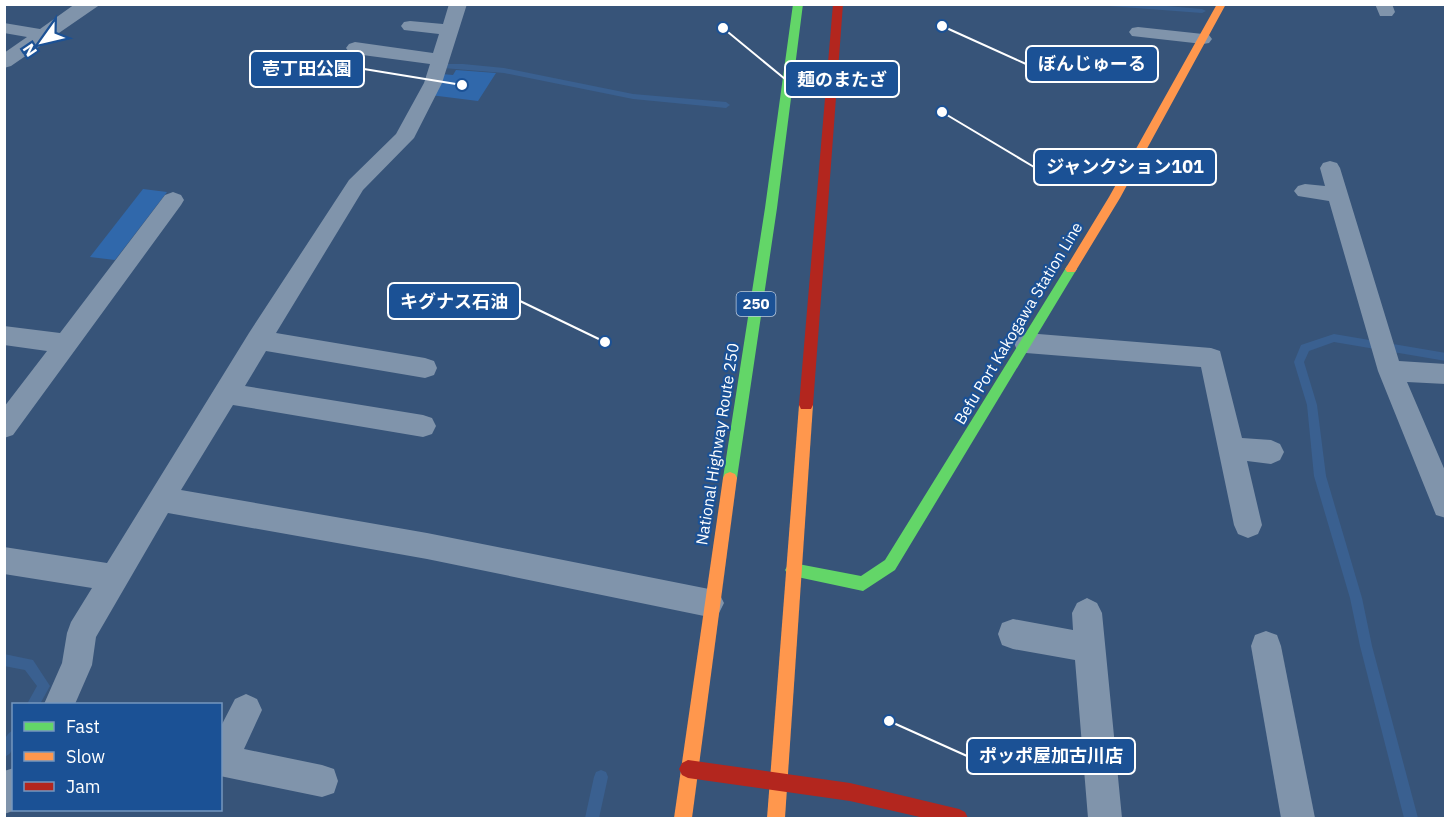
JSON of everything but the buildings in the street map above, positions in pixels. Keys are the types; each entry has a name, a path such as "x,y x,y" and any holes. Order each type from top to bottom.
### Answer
{"main road":[{"name":"National Highway Route 250","path":"683,819 710,603 782,139 798,4"},
{"path":"776,819 793,570 838,4"},
{"name":"Befu Port Kakogawa Station Line","path":"793,570 863,584 890,565 1114,198 1222,4"},
{"path":"688,769 850,792 959,819"}],"street":[{"path":"60,703 77,664 82,633 161,499 356,185 404,138 433,83 458,4"},
{"path":"4,62 86,5"},
{"path":"410,26 451,30"},
{"path":"4,28 44,35"},
{"path":"1138,32 1203,39"},
{"path":"355,48 441,60"},
{"path":"1330,168 1390,371 1446,506"},
{"path":"1305,191 1337,195"},
{"path":"4,427 172,200"},
{"path":"4,335 66,344"},
{"path":"258,340 425,368"},
{"path":"1026,343 1212,358 1248,525"},
{"path":"1390,371 1446,374"},
{"path":"226,393 423,426"},
{"path":"1231,448 1271,452"},
{"path":"161,499 427,546 710,603"},
{"path":"4,560 114,578"},
{"path":"1087,613 1105,819"},
{"path":"1013,634 1089,648"},
{"path":"1266,646 1298,819"},
{"path":"222,758 246,710"},
{"path":"222,760 322,781"}],"shaded area":[{"path":"456,70 496,73 478,101 430,95 442,74 453,75"},
{"path":"143,189 167,192 115,260 90,257"}],"waterway":[{"path":"1109,4 1202,11"},
{"path":"443,66 504,71 633,96 726,105"},
{"path":"1411,818 1366,646 1356,598 1320,476 1312,405 1299,362 1305,348 1334,338 1446,357"},
{"path":"4,660 29,664 44,686 34,703"},
{"path":"4,751 12,739"},
{"path":"592,818 601,777"}],"traffic: fast":[{"path":"730,478 771,208 798,4"},
{"path":"793,570 863,584 890,565 1071,269"}],"traffic: slow":[{"path":"1071,269 1114,198 1222,4"},
{"path":"776,818 806,405"},
{"path":"683,818 730,478"}],"traffic: jam":[{"path":"806,405 838,4"},
{"path":"688,769 850,792 959,818"}],"place":[{"name":"ぼんじゅーる","path":"942,26"},
{"name":"麺のまたざ","path":"723,28"},
{"name":"壱丁田公園","path":"462,85"},
{"name":"ジャンクション101","path":"942,112"},
{"name":"キグナス石油","path":"605,342"},
{"name":"ポッポ屋加古川店","path":"889,721"}]}
